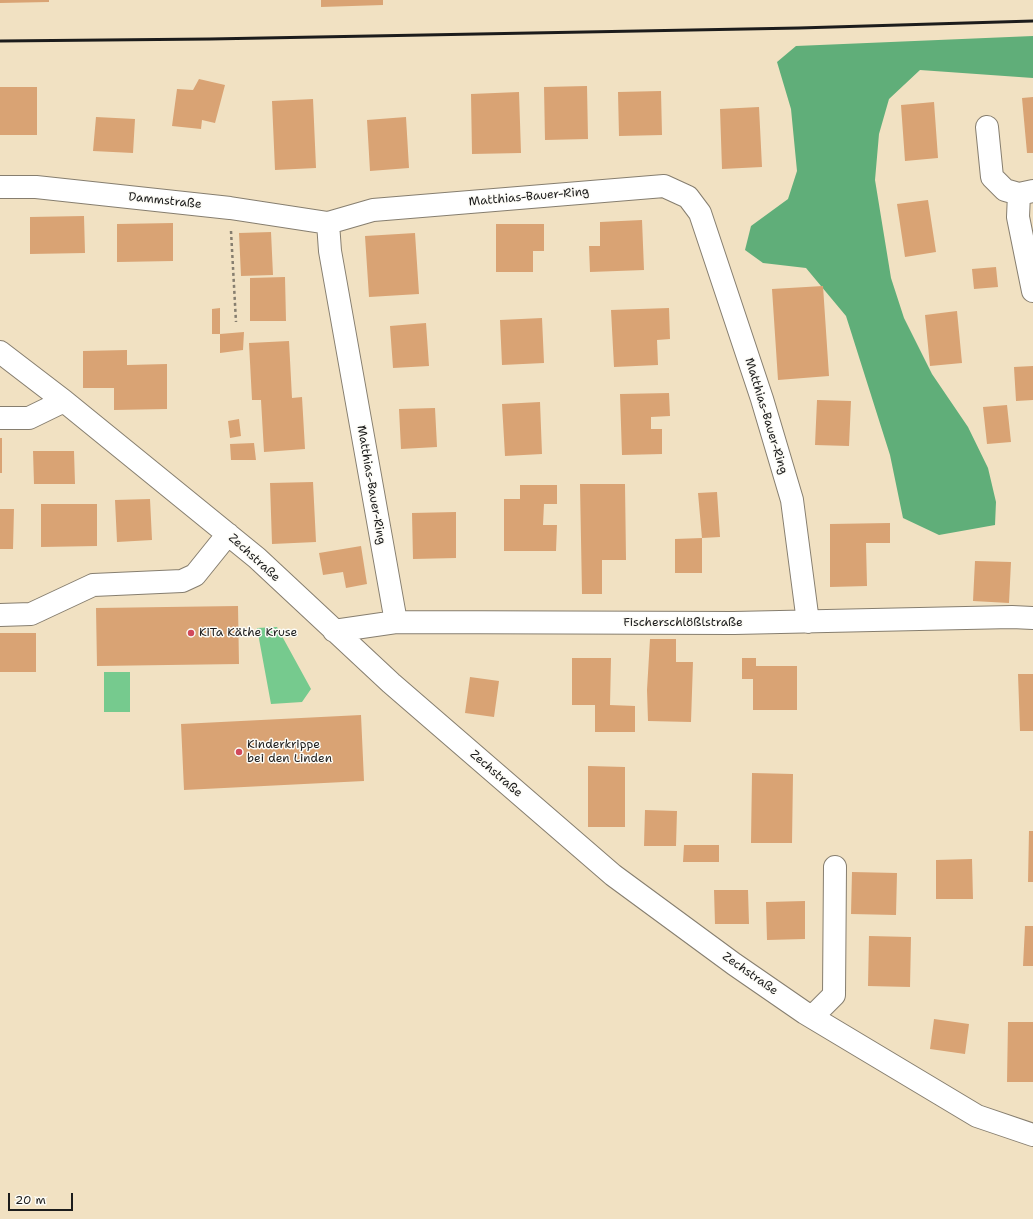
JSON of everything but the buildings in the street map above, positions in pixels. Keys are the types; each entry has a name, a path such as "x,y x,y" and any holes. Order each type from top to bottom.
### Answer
{"street":[{"path":"987,127 992,177 1005,190 1026,192 1018,217 1033,291"},
{"name":"Dammstraße","path":"0,186 36,187 230,208 328,223"},
{"name":"Matthias-Bauer-Ring","path":"396,622 330,251 328,223 373,210 664,186 688,196 700,213 762,399 792,500 808,622"},
{"name":"Zechstraße","path":"0,352 64,401 257,558 390,683 613,875 734,964 812,1017 977,1116 1033,1135"},
{"path":"0,418 29,418 64,401"},
{"path":"0,615 31,614 93,585 182,581 195,575 228,534"},
{"name":"Fischerschlößlstraße","path":"334,631 396,622 734,624 1012,617 1033,618"},
{"path":"812,1017 834,995 835,867"}],"path":[{"path":"230,208 236,322"}],"green space":[{"path":"1033,36 1033,78 920,70 889,99 879,134 875,180 891,278 904,318 932,374 968,427 988,468 996,502 995,525 939,535 903,518 890,455 846,316 806,268 763,263 745,250 751,226 788,199 797,171 791,109 777,62 796,46"},
{"path":"277,627 311,689 302,702 271,704 257,628"},
{"path":"104,672 130,672 130,712 104,712"}],"railway":[{"path":"0,41 210,39 799,28 1033,21"}],"place":[{"name":"KiTa Käthe Kruse","path":"191,633"},
{"name":"Kinderkrippe bei den Linden","path":"239,752"}]}
